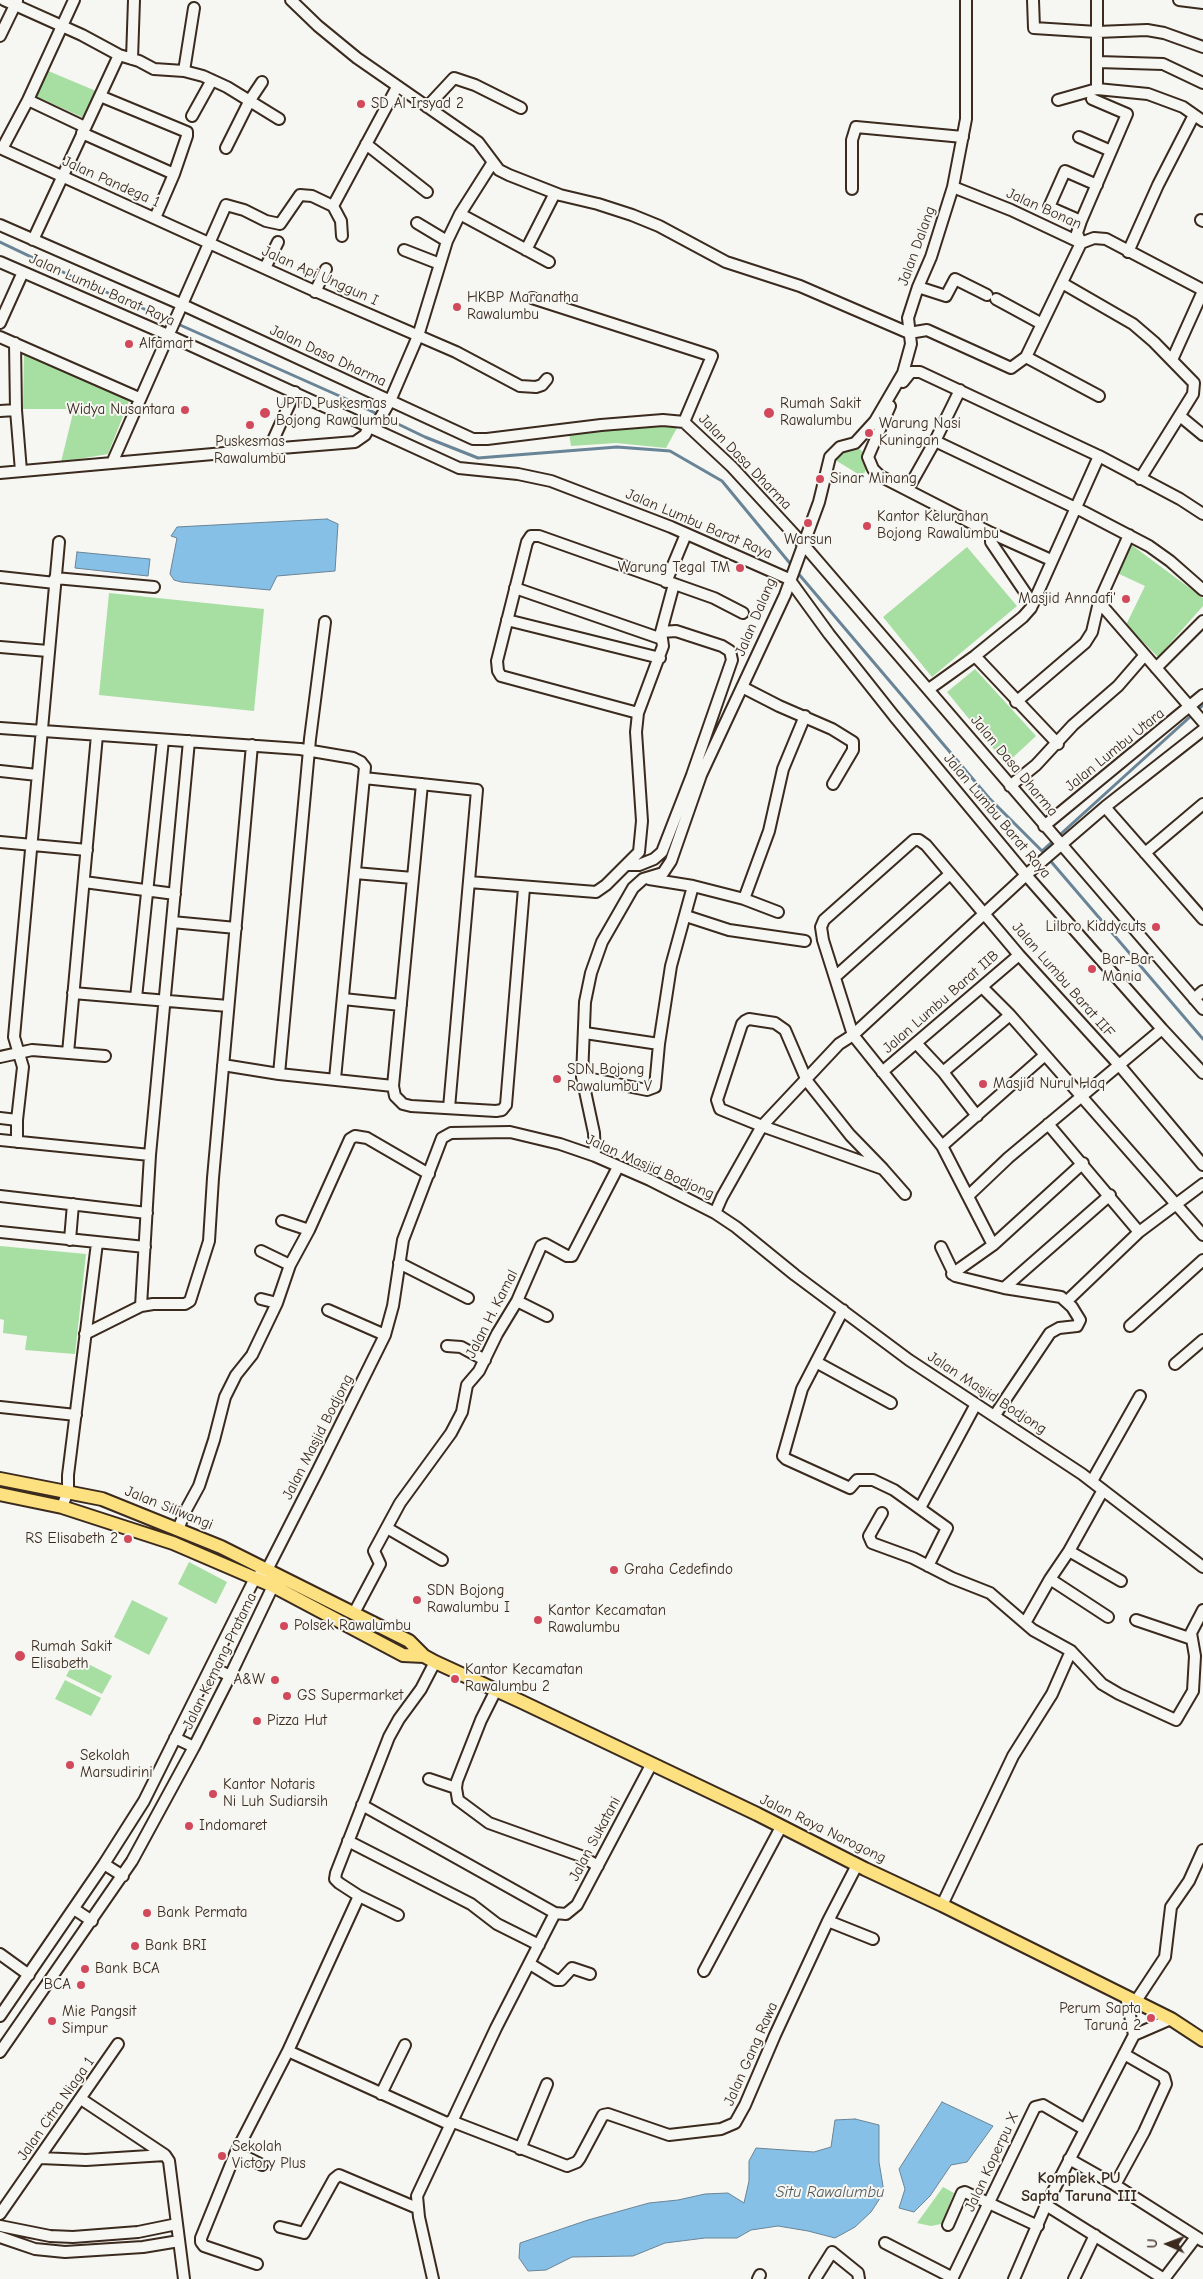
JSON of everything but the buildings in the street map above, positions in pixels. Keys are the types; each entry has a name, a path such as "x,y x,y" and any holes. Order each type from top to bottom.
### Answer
{"main road":[{"name":"Jalan Siliwangi","path":"0,1479 102,1499 178,1529 316,1594"},
{"name":"Jalan Siliwangi","path":"0,1494 62,1507 173,1542 273,1586 310,1606"},
{"name":"Jalan Raya Narogong","path":"316,1594 410,1642 430,1659 652,1764 857,1865 942,1904 1131,1998 1171,2019 1203,2040"},
{"name":"Jalan Raya Narogong","path":"310,1606 403,1655 430,1659"}],"street":[{"path":"4,0 16,3 119,55 154,69 184,71 212,80 250,100 279,119"},
{"path":"1,149 28,100 74,0"},
{"path":"132,59 134,0"},
{"path":"291,0 335,40 397,87 478,142 499,170 555,193 632,215 673,233 726,262 800,286 910,333 927,330 1008,368 1016,366 1026,357 1081,243 1077,233 1127,114 1092,99"},
{"name":"Jalan Dalang","path":"595,1156 594,1133 582,1077 586,1002 591,973 602,942 634,888 643,879 663,873 671,861 701,775 785,595 819,502 830,457 840,447 855,442 875,422 903,373 911,344 907,322 918,287 931,257 953,187 963,138 966,119 966,0"},
{"path":"1033,0 1034,28 1097,32 1147,30 1164,32 1203,47"},
{"path":"1097,0 1097,89"},
{"path":"1179,0 1203,3"},
{"path":"0,36 16,3"},
{"path":"184,71 194,8"},
{"path":"33,240 119,55"},
{"path":"1098,62 1163,64 1203,83"},
{"path":"427,108 454,78 475,85 521,108"},
{"path":"192,116 212,80"},
{"path":"226,148 250,100 262,82"},
{"path":"333,206 397,87"},
{"path":"1058,100 1097,89 1148,94 1183,107 1199,118 1158,185 1128,252"},
{"path":"100,96 187,132 188,136 174,174 155,218"},
{"path":"28,100 174,174"},
{"path":"852,189 852,140 856,127 963,138"},
{"path":"1079,137 1111,151"},
{"path":"366,144 427,192"},
{"name":"Jalan Pandega 1","path":"1,149 210,243"},
{"path":"0,473 224,455 355,442 374,426 389,403 427,313 447,241 460,214 493,162"},
{"path":"1082,221 1049,207 1065,171 1097,185"},
{"name":"Jalan Bonan","path":"953,187 1011,210 1081,243 1094,238 1106,239 1203,290 1172,360"},
{"path":"526,250 555,193"},
{"path":"112,463 139,398 181,309 226,205 244,210 266,221 280,224 300,195 312,196 333,206 341,221 342,236"},
{"path":"460,214 549,262"},
{"path":"418,223 447,241"},
{"name":"Jalan Dasa Dharma","path":"0,225 181,309 463,435 480,439 610,424 663,420 684,422 732,467 803,544 929,689 1054,839 1203,1009"},
{"path":"266,268 278,242"},
{"name":"Jalan Api Unggun I","path":"210,243 315,292 456,352 520,386 536,387 542,385 547,379"},
{"path":"404,250 440,264"},
{"name":"Jalan Lumbu Barat Raya","path":"0,262 170,331 295,392 374,426 459,468 518,474 551,481 791,576 829,634 894,716 1162,1030 1203,1073"},
{"path":"315,292 326,269"},
{"path":"0,323 23,272"},
{"path":"918,287 946,296 955,279 1042,324"},
{"path":"1062,283 1133,324 1194,383 1193,394 1140,479"},
{"path":"532,298 712,356 684,422"},
{"path":"0,337 139,398"},
{"path":"15,343 16,410 21,471"},
{"path":"1026,357 1098,396"},
{"path":"1051,560 992,534 880,476 874,469 868,457 891,404 911,372 920,372 1099,456 1180,499 1203,514"},
{"path":"908,489 935,441 960,390"},
{"path":"270,449 295,392"},
{"path":"0,411 16,410"},
{"path":"1180,416 1203,436"},
{"path":"935,441 1129,535 1159,553 1203,590"},
{"path":"929,689 975,656 1023,617 1033,604 1099,456"},
{"path":"469,882 524,888 596,892 606,885 639,852 641,843 636,732 638,713 660,658 670,583 686,534"},
{"path":"992,534 991,542 1033,604"},
{"path":"638,713 502,676 498,671 497,661 507,620 527,542 531,536 535,535 714,598 743,612"},
{"path":"1016,702 1084,643 1092,632 1099,602 1129,535"},
{"path":"17,1142 17,1120 23,1067 17,1052 14,1036 59,542"},
{"path":"0,577 154,586"},
{"path":"515,588 662,635 676,632 722,646 730,651 732,660 692,775 662,852 654,859 639,866 626,865"},
{"path":"1099,602 1203,722"},
{"path":"507,620 660,658"},
{"path":"1156,668 1203,621"},
{"path":"279,1074 309,752 326,622"},
{"path":"0,647 48,651"},
{"path":"975,656 1016,702 1058,744"},
{"path":"1010,786 1058,744 1073,725 1118,686 1144,656"},
{"path":"742,686 779,706 832,729 853,742 853,750 832,784"},
{"name":"Jalan Lumbu Utara","path":"1054,839 1191,710 1203,695"},
{"path":"744,900 768,831 784,769 805,716"},
{"path":"0,728 252,745 353,758 361,762 365,767 335,1079"},
{"path":"715,1213 722,1196 762,1126 807,1081 839,1044 853,1035 1029,872 1054,839 1105,807 1203,730"},
{"path":"68,1053 97,735"},
{"path":"136,998 163,740"},
{"path":"141,1306 150,1155 189,741"},
{"path":"85,1334 141,1306 185,1304 190,1301 209,1241 252,745"},
{"path":"0,771 37,775"},
{"path":"364,778 477,790 449,1108"},
{"path":"422,784 393,1086 396,1096 403,1104 496,1111 502,1110 506,1105 524,888"},
{"path":"1145,853 1203,804"},
{"path":"1105,807 1203,919"},
{"name":"Jalan Lumbu Barat IIF","path":"835,977 824,940 822,923 914,840 926,844 1019,955 1120,1066 1203,1165"},
{"path":"0,842 87,850"},
{"path":"354,873 413,878"},
{"path":"950,874 835,977 853,1035 942,1146 993,1245"},
{"path":"643,879 693,886 744,900 778,912"},
{"path":"84,882 175,894"},
{"path":"582,1077 651,1090 656,1082 659,1044 671,966 693,886"},
{"path":"686,916 729,930 805,941"},
{"path":"172,922 236,928"},
{"name":"Jalan Lumbu Barat IIB","path":"882,1072 1019,955"},
{"path":"982,987 1010,1015 1178,1204 1203,1235"},
{"path":"1194,999 1203,991"},
{"path":"74,993 228,1006"},
{"path":"343,999 402,1005"},
{"path":"943,1072 1010,1015"},
{"path":"882,1169 762,1126 720,1108 717,1100 742,1024 749,1019 775,1023 785,1030 807,1081 850,1135 882,1169 905,1194"},
{"path":"968,1196 1048,1124 1162,1030"},
{"path":"585,1033 659,1044"},
{"path":"916,1043 943,1072 977,1116"},
{"path":"0,1057 32,1050 105,1056"},
{"path":"942,1146 1045,1055"},
{"path":"223,1065 279,1074 393,1086"},
{"path":"0,1118 17,1120"},
{"path":"1048,1124 1110,1195 1139,1232"},
{"name":"Jalan Masjid Bodjong","path":"266,1570 385,1335 395,1293 398,1262 403,1240 442,1138 451,1133 510,1132 527,1134 595,1156 650,1180 715,1213 736,1226 777,1260 909,1360 995,1415 1092,1481 1203,1567"},
{"path":"178,1529 199,1486 225,1397 236,1375 252,1356 277,1303 290,1266 309,1230 350,1139 355,1136 367,1138 429,1174"},
{"path":"0,1140 150,1155"},
{"path":"952,1274 993,1245 1083,1163"},
{"name":"Jalan H. Kamal","path":"354,1612 380,1564 374,1551 400,1503 451,1433 462,1412 467,1385 479,1371 517,1301 542,1244 567,1256 574,1254 618,1167"},
{"path":"1067,1301 1139,1232 1203,1184"},
{"path":"1004,1288 1110,1195"},
{"path":"0,1196 147,1213"},
{"path":"70,1240 73,1204"},
{"path":"282,1221 309,1230"},
{"path":"0,1232 145,1247"},
{"path":"62,1507 68,1491 97,1242"},
{"path":"940,1247 952,1274 959,1278 1004,1288 1061,1297 1067,1301 1079,1317 1079,1324 1076,1326 1059,1328 1050,1333 995,1415"},
{"path":"261,1252 290,1266"},
{"path":"1130,1326 1203,1260"},
{"path":"398,1262 468,1298"},
{"path":"261,1299 277,1303"},
{"path":"517,1301 547,1316"},
{"path":"328,1310 385,1335"},
{"path":"843,1310 799,1399 782,1452 784,1457 850,1488 858,1480 873,1480 894,1490 947,1528 928,1566"},
{"path":"1175,1364 1203,1340"},
{"path":"448,1346 461,1347 485,1360"},
{"path":"816,1362 891,1403"},
{"path":"1092,1481 1140,1396"},
{"path":"920,1508 976,1404"},
{"path":"0,1407 76,1415"},
{"path":"1025,1623 1050,1579 1069,1551 1103,1490"},
{"path":"882,1513 869,1536 870,1542 990,1593 1044,1638 1071,1651 1095,1679 1110,1690 1176,1720 1194,1686 1195,1656 1192,1631 1203,1610"},
{"path":"387,1528 442,1560"},
{"path":"1069,1551 1121,1582"},
{"name":"Jalan Kemang Pratama","path":"0,2016 104,1864 144,1800 255,1578 266,1570 273,1586 194,1748 123,1876 0,2052"},
{"path":"1050,1579 1108,1617"},
{"path":"247,1596 265,1604"},
{"path":"1136,1620 1192,1639"},
{"path":"942,1904 1013,1756 1052,1694 1071,1651"},
{"path":"398,1915 359,1896 335,1879 389,1737 399,1719 421,1689 430,1659"},
{"path":"212,1666 230,1676"},
{"path":"496,1690 481,1720 456,1788 458,1800 489,1823 581,1856 598,1866"},
{"path":"175,1738 194,1748"},
{"name":"Jalan Sukatani","path":"556,1914 566,1914 574,1909 652,1764"},
{"path":"429,1779 456,1788"},
{"path":"362,1805 556,1914 496,2028 450,2122 418,2196 417,2208 433,2279"},
{"path":"704,1971 781,1827"},
{"path":"348,1841 471,1904 497,1924 540,1945"},
{"path":"1014,2279 1046,2205 1134,2035 1131,1998 1165,1957 1171,1907 1189,1881 1203,1850"},
{"path":"104,1864 123,1876"},
{"name":"Jalan Gang Rawa","path":"288,2051 381,2094 562,2165 571,2165 580,2158 599,2119 603,2115 608,2114 669,2135 721,2129 735,2123 746,2106 775,2035 828,1921 857,1865"},
{"path":"257,2264 204,2246 201,2242 236,2152 288,2051 359,1896"},
{"path":"74,1909 92,1921"},
{"path":"828,1921 873,1939"},
{"path":"0,1954 29,1975"},
{"path":"530,1964 556,1980 561,1980 570,1968 590,1974"},
{"path":"1134,2035 1171,2019"},
{"name":"Jalan Citra Niaga 1","path":"0,2214 118,2044"},
{"path":"381,2094 405,2045"},
{"path":"1115,2185 1144,2132 1166,2084 1164,2077 1124,2054"},
{"path":"520,2149 546,2084"},
{"path":"81,2099 165,2155 169,2160 184,2279"},
{"name":"Jalan Koperpu X","path":"952,2279 1035,2107 1043,2105 1084,2129"},
{"path":"236,2152 262,2165"},
{"path":"40,2158 86,2160 165,2155"},
{"path":"1046,2205 1164,2279 1200,2239 1115,2185 1069,2159"},
{"path":"280,2227 304,2233 334,2179 339,2175 417,2208"},
{"path":"948,2225 962,2193 990,2202 1038,2226"},
{"path":"0,2226 41,2235 73,2237 138,2232 177,2224"},
{"path":"1074,2279 1095,2235"},
{"path":"0,2237 35,2248 66,2252 179,2241"},
{"path":"885,2243 952,2279"},
{"path":"815,2279 832,2252 858,2273 859,2279"}],"green space":[{"path":"46,70 96,91 84,118 35,96"},
{"path":"24,353 129,401 108,454 61,462 74,409 23,409"},
{"path":"661,425 678,426 666,448 616,443 571,446 569,433"},
{"path":"854,445 866,454 868,463 863,477 832,458 837,451"},
{"path":"1129,543 1203,598 1203,606 1158,657 1126,625 1145,586 1115,572"},
{"path":"967,547 1017,606 932,677 883,617"},
{"path":"109,593 264,609 254,711 99,695"},
{"path":"975,669 1036,736 1006,764 947,692"},
{"path":"0,1246 86,1254 75,1354 25,1350 27,1336 3,1333 4,1320 0,1319"},
{"path":"189,1562 227,1582 216,1604 178,1584"},
{"path":"132,1600 168,1618 149,1655 114,1637"},
{"path":"76,1658 112,1676 102,1694 66,1676"},
{"path":"65,1680 101,1698 91,1716 55,1699"},
{"path":"943,2187 954,2193 941,2224 931,2226 917,2223"}],"water":[{"path":"327,519 338,524 335,571 277,576 270,590 181,582 174,580 170,574 177,538 171,536 177,527"},
{"path":"77,552 150,559 148,576 75,568"},
{"path":"942,2102 993,2126 967,2162 951,2165 930,2196 914,2212 899,2208 905,2189 899,2169"},
{"name":"Situ Rawalumbu","path":"855,2119 879,2125 879,2162 884,2192 871,2212 855,2227 835,2238 778,2226 751,2230 737,2238 705,2238 665,2243 633,2256 572,2257 546,2270 528,2271 519,2258 520,2243 588,2220 649,2203 678,2200 705,2194 728,2193 744,2203 749,2181 749,2161 756,2148 814,2152 831,2147 835,2120"}],"waterway":[{"path":"0,242 88,284 344,398 425,437 478,458 617,447 670,451 722,481 793,567"},
{"path":"797,572 989,798 1042,851 1203,1039"},
{"path":"1042,851 1203,705"}],"place":[{"name":"SD Al Irsyad 2","path":"361,104"},
{"name":"HKBP Maranatha Rawalumbu","path":"457,307"},
{"name":"Alfamart","path":"129,344"},
{"name":"Widya Nusantara","path":"185,410"},
{"name":"UPTD Puskesmas Bojong Rawalumbu","path":"265,413"},
{"name":"Rumah Sakit Rawalumbu","path":"769,413"},
{"name":"Puskesmas Rawalumbu","path":"250,425"},
{"name":"Warung Nasi Kuningan","path":"869,433"},
{"name":"Sinar Minang","path":"820,479"},
{"name":"Warsun","path":"808,523"},
{"name":"Kantor Kelurahan Bojong Rawalumbu","path":"867,526"},
{"name":"Warung Tegal TM","path":"740,568"},
{"name":"Masjid Annaafi'","path":"1126,599"},
{"name":"Lilbro Kiddycuts","path":"1156,927"},
{"name":"Bar-Bar Mania","path":"1092,969"},
{"name":"SDN Bojong Rawalumbu V","path":"557,1079"},
{"name":"Masjid Nurul Haq","path":"983,1084"},
{"name":"RS Elisabeth 2","path":"128,1539"},
{"name":"Graha Cedefindo","path":"614,1570"},
{"name":"SDN Bojong Rawalumbu I","path":"417,1600"},
{"name":"Kantor Kecamatan Rawalumbu","path":"538,1620"},
{"name":"Polsek Rawalumbu","path":"284,1626"},
{"name":"Rumah Sakit Elisabeth","path":"20,1656"},
{"name":"Kantor Kecamatan Rawalumbu 2","path":"455,1679"},
{"name":"A&W","path":"275,1680"},
{"name":"GS Supermarket","path":"287,1696"},
{"name":"Pizza Hut","path":"257,1721"},
{"name":"Sekolah Marsudirini","path":"70,1765"},
{"name":"Kantor Notaris Ni Luh Sudiarsih","path":"213,1794"},
{"name":"Indomaret","path":"189,1826"},
{"name":"Bank Permata","path":"147,1913"},
{"name":"Bank BRI","path":"135,1946"},
{"name":"Bank BCA","path":"85,1969"},
{"name":"BCA","path":"81,1985"},
{"name":"Perum Sapta Taruna 2","path":"1151,2018"},
{"name":"Mie Pangsit Simpur","path":"52,2021"},
{"name":"Sekolah Victory Plus","path":"222,2156"}],"district":[{"name":"Komplek PU Sapta Taruna III","path":"1079,2187"}]}
